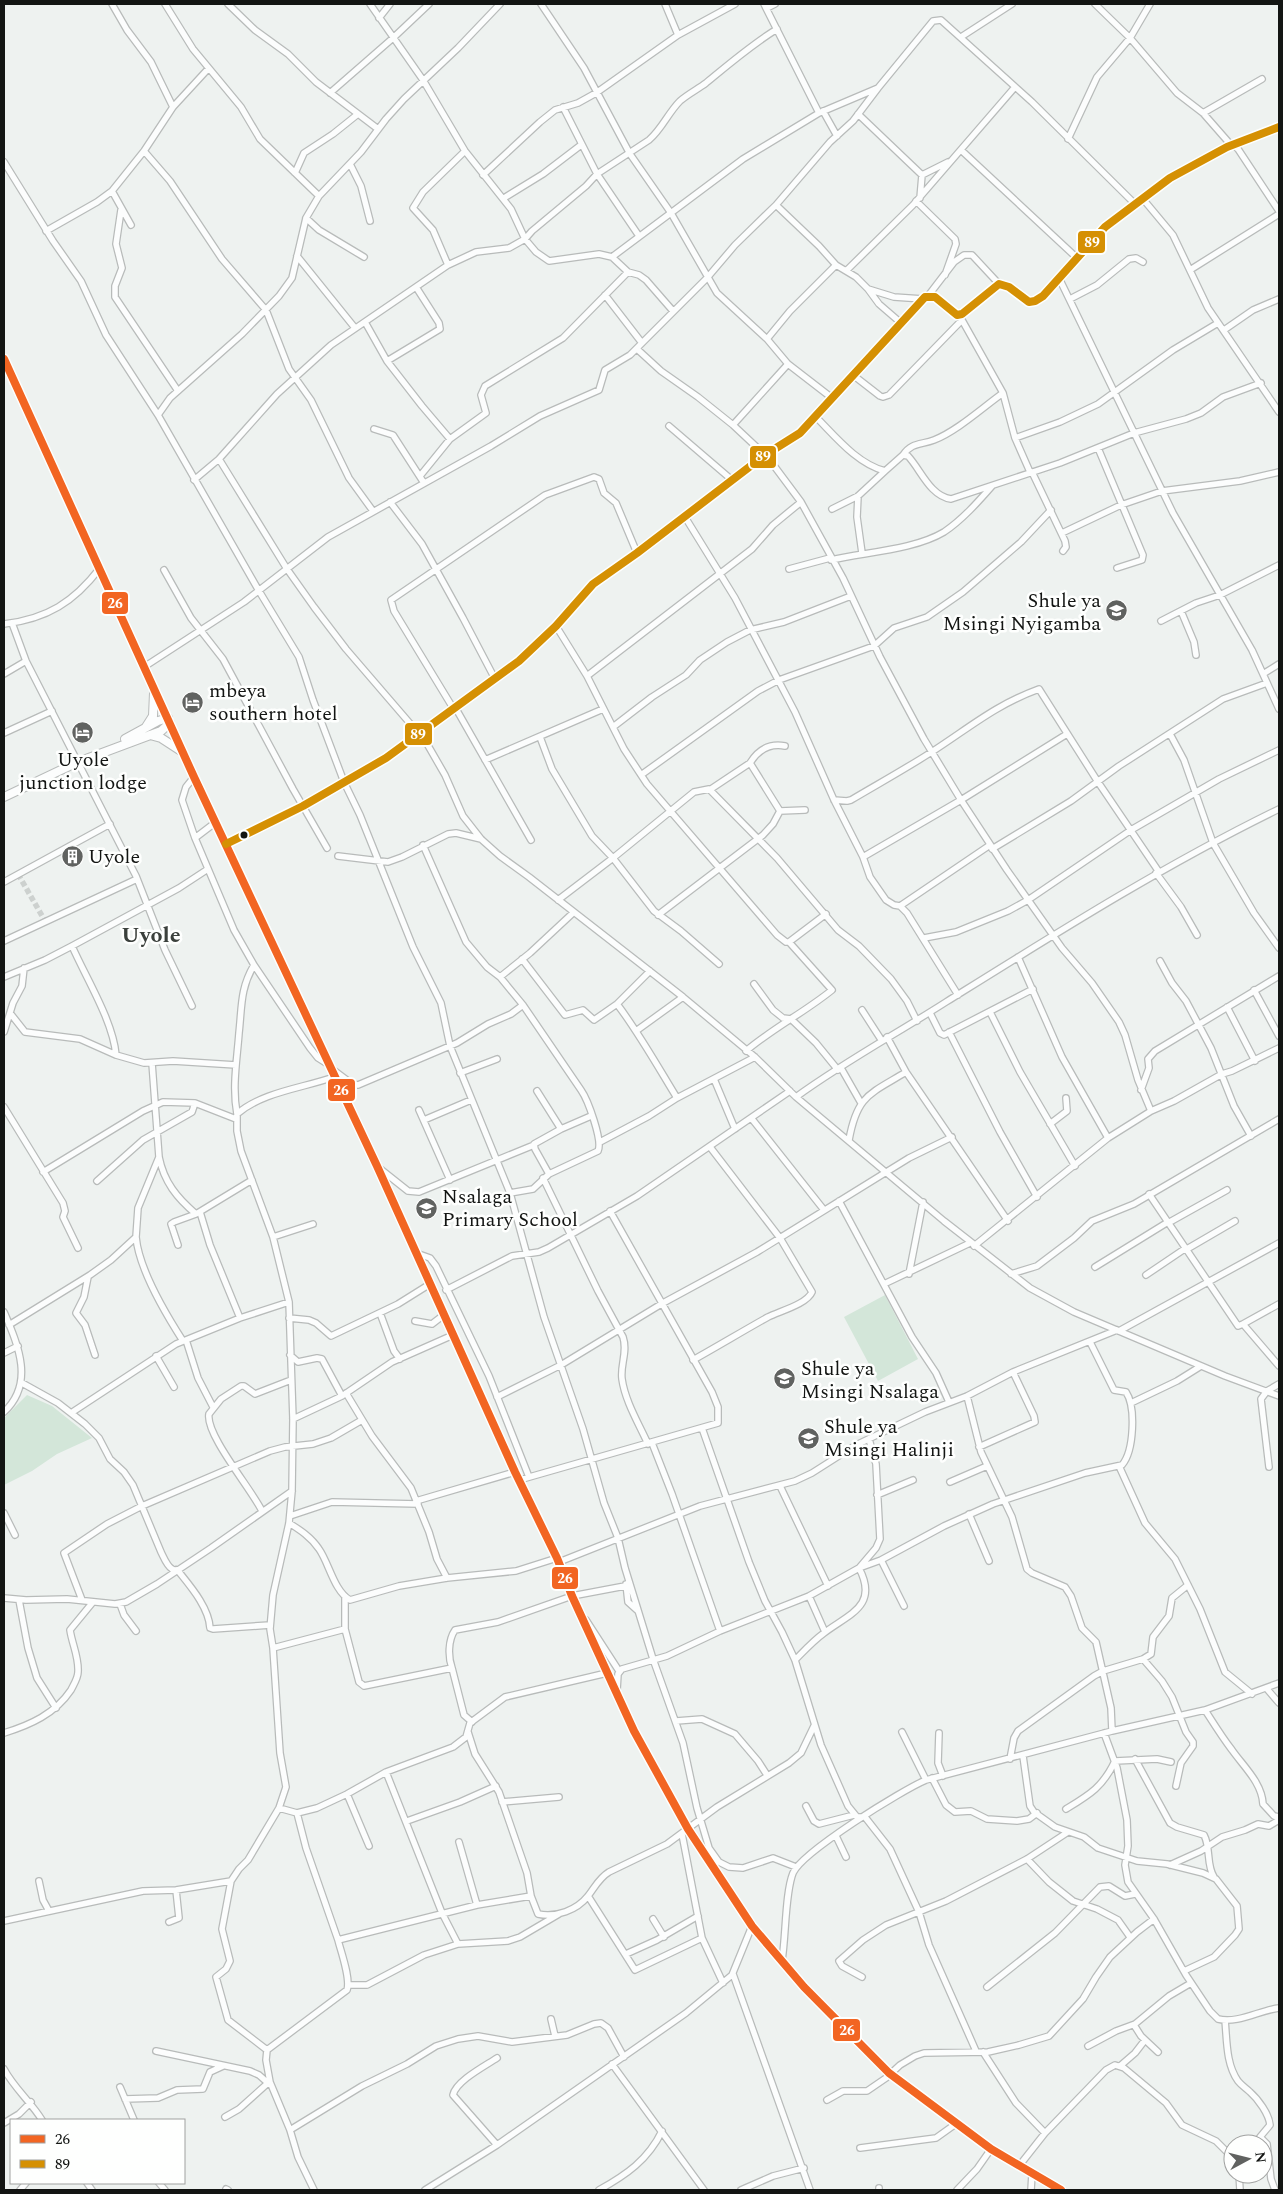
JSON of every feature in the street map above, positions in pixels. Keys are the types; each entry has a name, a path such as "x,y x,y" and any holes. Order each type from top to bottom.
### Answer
{"highway":[{"path":"4,359 194,777 378,1166 517,1476 558,1560 607,1673 685,1832 752,1926 804,1987 889,2073 991,2149 1061,2190"},
{"path":"146,732 155,708 154,687"},
{"path":"4,797 146,732 158,721 169,721"},
{"path":"146,732 172,743 184,754"}],"street":[{"path":"112,4 127,30 151,62 173,107"},
{"path":"165,4 193,49 241,107 266,146 319,196"},
{"path":"228,4 240,17 288,54 330,94 378,129"},
{"path":"370,4 423,80 465,152 504,198 515,216 525,239 536,252 549,261 599,254 612,257 628,272 646,280 673,311"},
{"path":"378,18 390,4"},
{"path":"330,94 429,4"},
{"path":"158,415 164,404 266,310 292,278 306,218 319,196 368,144 378,129 423,80 458,48 500,4"},
{"path":"541,4 584,68 630,154 671,213 717,294 767,339 788,364 832,398"},
{"path":"665,4 678,35"},
{"path":"483,175 540,122 563,107 578,103 596,93 678,35 736,4"},
{"path":"775,4 765,6 821,112 836,136"},
{"path":"961,37 1012,4"},
{"path":"1096,4 1130,38 1177,93 1203,114 1238,149 1279,212 1190,270"},
{"path":"1068,138 1096,77 1130,38 1150,4"},
{"path":"144,667 259,591 328,537 540,416 599,390 605,370 637,349 707,278 735,245 776,205 836,136 858,114 933,21 941,20 961,37 1016,87 1135,204"},
{"path":"194,480 219,459 277,394 331,344 448,265 476,252 509,248 525,239 532,230 586,186 597,174 630,154 655,135 664,119 682,99 701,87 749,46 777,29"},
{"path":"46,231 97,202 112,191 144,151 173,107 208,69"},
{"path":"1203,114 1262,79"},
{"path":"847,270 918,199 1016,87"},
{"path":"612,257 743,159 821,112 878,88"},
{"path":"563,107 597,174 639,236"},
{"path":"294,173 304,153 333,134 358,114"},
{"path":"858,114 922,175"},
{"path":"226,844 303,806 386,758 529,653 593,584 766,455 793,438 945,276 954,262 964,255 968,254 977,260 999,284 1009,287 1027,301 1032,302 1043,296 1105,227 1170,178 1232,145 1279,127"},
{"path":"504,198 543,174 581,145"},
{"path":"961,150 1077,258"},
{"path":"144,151 170,181 222,259 266,310 294,378 311,400 349,478 373,511"},
{"path":"448,265 433,230 413,208 423,192 465,152"},
{"path":"922,175 953,159"},
{"path":"4,162 46,231 81,281 106,335 158,415 194,480 299,656 313,700 344,782 413,947 441,1003 450,1046 510,1193 544,1317 604,1503 618,1538 625,1568 653,1659 676,1721 688,1762 700,1820 709,1848 724,1865 743,1868 776,1858 796,1867"},
{"path":"350,164 361,186 370,221"},
{"path":"918,199 922,175"},
{"path":"112,191 121,210 131,224"},
{"path":"918,199 955,238 956,244 945,276"},
{"path":"1143,199 1173,235 1208,308 1279,412"},
{"path":"776,205 836,265 847,270 868,289 879,304 901,323"},
{"path":"121,210 116,244 122,271 115,286 116,301 178,391"},
{"path":"306,218 319,230 364,256"},
{"path":"297,256 355,328"},
{"path":"1070,299 1097,285 1129,259 1136,258 1144,262"},
{"path":"767,339 790,311 836,265"},
{"path":"420,476 450,439 486,412 481,395 485,386 563,338 628,272"},
{"path":"1059,278 1173,513 1252,650 1279,709"},
{"path":"955,314 962,314 999,284"},
{"path":"387,361 440,329 439,323 416,287"},
{"path":"868,289 894,297 935,297 962,320 1003,393 1015,438 1062,533 1066,548 1063,552"},
{"path":"605,296 642,343"},
{"path":"1224,330 1253,310 1279,299"},
{"path":"853,375 880,396 889,395 962,320"},
{"path":"365,322 387,361 450,439"},
{"path":"1015,438 1074,416 1098,404 1173,350 1218,322"},
{"path":"637,349 661,371 733,425 766,455 801,502 843,578 874,646 932,752 961,800 1028,900 1053,935 1092,983 1119,1022 1151,1111"},
{"path":"733,425 788,364"},
{"path":"903,455 911,460 932,488 946,498 956,498 1098,448 1134,433 1201,413 1223,396 1261,383"},
{"path":"832,509 858,496 903,455 910,446 916,443 932,441 948,432 1003,393"},
{"path":"815,416 866,464 885,471"},
{"path":"669,426 732,480"},
{"path":"374,429 393,435 424,483"},
{"path":"1098,448 1121,505 1142,549 1143,559 1117,568"},
{"path":"219,459 288,569 346,649 420,734 446,776 463,816 481,839 506,862 529,876 650,970 755,1057 796,1097 972,1245 1042,1296 1201,1366 1279,1396"},
{"path":"1062,533 1121,505 1162,491 1240,481 1279,472"},
{"path":"531,840 391,603 391,600 545,495 594,477 599,479 604,493 616,502 637,553"},
{"path":"789,568 898,547 935,536 945,531 964,516 993,485"},
{"path":"858,496 858,524 862,553"},
{"path":"390,502 415,533 495,679"},
{"path":"587,676 752,549 773,526 801,502"},
{"path":"641,775 742,702 779,680 874,646 894,628 927,617 950,602 1021,542 1051,510"},
{"path":"685,517 721,573 750,630 779,680 804,730 834,800 863,856 870,878 886,900 894,905 900,906 991,847 1055,811 1223,699 1267,683"},
{"path":"1161,620 1220,595 1279,565"},
{"path":"4,624 50,613 60,608 87,585 100,568"},
{"path":"164,570 187,611 223,659 327,848"},
{"path":"613,727 686,675 700,660 750,630 784,622 850,596"},
{"path":"1181,610 1194,642 1196,655"},
{"path":"12,623 26,661 137,879 165,950 192,1006"},
{"path":"556,626 587,676 603,709 641,775 778,935 786,942 789,942 832,990 810,1008 746,1051"},
{"path":"4,674 26,661"},
{"path":"1263,674 1279,664"},
{"path":"834,800 846,802 851,800 932,752 960,731 1004,704 1039,689 1181,907 1197,935"},
{"path":"485,760 603,709"},
{"path":"4,733 52,711"},
{"path":"863,856 961,800 1067,734"},
{"path":"1170,734 1184,760 1213,844 1254,913 1279,948"},
{"path":"540,737 552,769 587,829 614,858 658,915 681,931 719,964"},
{"path":"558,900 614,858 694,792 711,789 750,763 759,752 766,748 776,745 785,746"},
{"path":"924,938 967,928 1008,911 1028,900 1131,830 1247,764 1279,750"},
{"path":"750,763 780,811"},
{"path":"194,777 186,787 182,800 195,838 234,930 254,965 310,1048 332,1070 355,1085 406,1066 450,1046 488,1024 506,1017 523,1004"},
{"path":"711,789 777,858 838,930 859,946 891,979 907,1001 917,1021"},
{"path":"796,1097 869,1051 884,1039 917,1021 1157,872 1279,809"},
{"path":"780,811 805,810"},
{"path":"658,915 763,835 774,824 780,811"},
{"path":"195,838 216,822"},
{"path":"4,882 110,824"},
{"path":"338,856 394,861 423,845 453,833 481,839"},
{"path":"423,845 466,942 487,968 500,977 523,1004 582,1090 600,1142 598,1151 549,1174 532,1189 510,1193"},
{"path":"5,975 72,946 179,888 208,869"},
{"path":"4,941 137,879"},
{"path":"900,906 924,938 958,995"},
{"path":"500,977 574,912"},
{"path":"789,942 826,914"},
{"path":"72,946 105,1016 115,1043 116,1055"},
{"path":"1018,957 1068,1068 1108,1138"},
{"path":"522,959 565,1015 583,1010 596,1020 617,1004 650,970"},
{"path":"1160,962 1186,1002 1211,1048 1238,1115 1251,1136"},
{"path":"254,965 246,978 241,1001 234,1088 241,1151 273,1237 289,1302 293,1419 292,1491 289,1523 274,1585 270,1625 280,1753 286,1787 279,1808 248,1860 230,1881 222,1929 230,1961 226,1969 216,1977 228,2020 263,2045 267,2050 266,2060 269,2082 290,2130 298,2157 314,2190"},
{"path":"4,1032 24,979 24,968"},
{"path":"1142,1090 1149,1068 1148,1059 1150,1055 1197,1024 1279,976"},
{"path":"754,984 773,1010 782,1018 791,1020 840,1069 862,1103"},
{"path":"930,1013 940,1033 944,1035 1033,989"},
{"path":"1254,990 1279,1036"},
{"path":"636,1031 683,997"},
{"path":"617,1004 636,1031 676,1098"},
{"path":"1227,1007 1255,1061"},
{"path":"862,1010 884,1039 1008,1220"},
{"path":"990,1012 1020,1072 1075,1166"},
{"path":"10,1014 25,1032 80,1039 129,1060 152,1063 173,1061 236,1065"},
{"path":"949,1032 996,1124 1037,1197"},
{"path":"884,1284 972,1245 1008,1220 1108,1138 1151,1111 1169,1104 1222,1074 1255,1061 1279,1048"},
{"path":"600,1142 649,1116 676,1098 755,1057"},
{"path":"460,1073 497,1059"},
{"path":"152,1063 161,1169 173,1192 198,1213 240,1318"},
{"path":"236,1117 244,1108 332,1070"},
{"path":"849,1140 854,1115 862,1103 871,1094 906,1072"},
{"path":"714,1079 735,1129"},
{"path":"537,1091 561,1129"},
{"path":"446,1290 512,1256 548,1248 637,1196 752,1119 790,1091"},
{"path":"1050,1124 1067,1111 1066,1098"},
{"path":"424,1120 471,1100"},
{"path":"44,1172 143,1111 169,1101 195,1103 236,1117"},
{"path":"97,1181 133,1147 158,1130 192,1112 195,1103"},
{"path":"4,1107 63,1203 64,1216 78,1248"},
{"path":"419,1110 450,1180"},
{"path":"378,1166 402,1188 413,1193 450,1180 534,1145 561,1129 592,1116"},
{"path":"752,1119 824,1210"},
{"path":"1011,1274 1037,1266 1074,1238 1092,1221 1134,1204 1279,1119"},
{"path":"498,1397 561,1365 663,1303 780,1238 887,1172 952,1137"},
{"path":"534,1145 549,1174"},
{"path":"693,1360 811,1295 811,1289 780,1238 710,1147"},
{"path":"159,1158 138,1208 136,1237 138,1252 163,1306 185,1341 198,1378 213,1407"},
{"path":"543,1178 626,1345 621,1368 624,1390 650,1444 678,1513 720,1631"},
{"path":"178,1245 171,1224 198,1213 252,1180"},
{"path":"1095,1267 1168,1222 1228,1190"},
{"path":"1149,1194 1238,1326 1279,1304"},
{"path":"840,1201 912,1337 936,1373 949,1402"},
{"path":"908,1274 922,1202"},
{"path":"290,1516 332,1502 417,1503 517,1476 530,1477 650,1444 718,1422 718,1407 712,1392 610,1211"},
{"path":"1146,1275 1235,1221"},
{"path":"273,1237 313,1224"},
{"path":"9,1325 88,1277 111,1260 136,1237"},
{"path":"345,1598 354,1600 389,1589 447,1578 510,1572 558,1560 678,1513 726,1498 780,1486 812,1473 844,1452 949,1402 967,1396 1013,1372 1118,1330 1279,1243"},
{"path":"416,1253 430,1258 498,1397 530,1477"},
{"path":"88,1277 84,1297 76,1313 85,1325 95,1354"},
{"path":"289,1318 309,1320 316,1323 331,1336 407,1299 430,1284"},
{"path":"71,1413 156,1356 185,1341 240,1318 289,1302"},
{"path":"4,1312 18,1346 22,1383 18,1396 4,1412"},
{"path":"380,1313 394,1351 400,1359"},
{"path":"415,1321 432,1324 444,1314"},
{"path":"1243,1324 1279,1366"},
{"path":"293,1419 344,1395 384,1366 453,1335"},
{"path":"619,1671 667,1656 720,1631 810,1596 859,1568 882,1560 969,1514 1004,1500 1085,1473 1119,1466 1125,1461 1129,1450 1132,1421 1131,1403 1126,1392 1114,1390 1090,1342"},
{"path":"4,1354 18,1346"},
{"path":"290,1355 298,1362 317,1358 322,1359 380,1448 406,1478 447,1578"},
{"path":"156,1356 174,1387"},
{"path":"1131,1403 1177,1381 1201,1366"},
{"path":"979,1446 1035,1422 1034,1416 1013,1372"},
{"path":"262,1511 254,1496 246,1488 209,1422 209,1414 213,1407 241,1386 255,1394 291,1380"},
{"path":"22,1383 58,1403 99,1438 110,1459 128,1478 166,1563 177,1570 206,1611 210,1628 270,1625"},
{"path":"1269,1467 1261,1399 1266,1391 1279,1384"},
{"path":"967,1396 979,1446 1018,1534 1027,1569 1036,1575 1059,1583 1067,1590 1082,1628 1096,1642 1111,1708 1112,1730"},
{"path":"82,1600 64,1553 107,1524 142,1506 270,1451 313,1444 330,1438 362,1420"},
{"path":"702,1428 749,1562 770,1611 795,1660 814,1726 848,1806 854,1815"},
{"path":"859,1568 879,1542 876,1464 869,1440"},
{"path":"950,1482 987,1466"},
{"path":"1119,1466 1145,1523 1175,1559 1209,1628 1225,1672 1252,1694"},
{"path":"877,1495 914,1480"},
{"path":"780,1486 828,1586"},
{"path":"4,1598 19,1600 82,1600 120,1604 144,1592 292,1491"},
{"path":"4,1513 15,1535"},
{"path":"969,1514 989,1561"},
{"path":"289,1523 312,1540 319,1549 345,1598 345,1629 357,1678 364,1686 452,1668"},
{"path":"882,1560 904,1606"},
{"path":"625,1568 625,1586 628,1602 638,1611"},
{"path":"795,1660 825,1632 856,1612 861,1605 865,1597 866,1588 859,1568"},
{"path":"1010,1759 1014,1738 1018,1731 1103,1671 1143,1659 1151,1654 1153,1637 1169,1616 1172,1598 1188,1585"},
{"path":"472,1722 464,1715 449,1653 453,1633 456,1630 512,1618 572,1596 625,1586"},
{"path":"810,1596 825,1632"},
{"path":"19,1600 28,1648 37,1678 56,1708"},
{"path":"4,1734 44,1717 66,1697 78,1676 78,1661 71,1628 93,1602"},
{"path":"120,1604 124,1615 136,1631"},
{"path":"580,1613 619,1671 616,1692"},
{"path":"273,1648 345,1629"},
{"path":"1143,1659 1162,1681 1194,1744 1181,1762 1176,1786"},
{"path":"279,1808 298,1813 316,1808 347,1794 386,1772 453,1747 462,1741 472,1722 505,1697 607,1673"},
{"path":"782,1960 790,1884 796,1867 806,1856 900,1793 929,1779 1023,1756 1112,1730 1206,1710 1279,1683"},
{"path":"1267,1689 1279,1703"},
{"path":"1170,1865 1230,1834 1258,1824 1269,1826 1279,1818 1274,1816 1262,1804 1263,1797 1256,1782 1222,1736 1206,1710"},
{"path":"676,1721 702,1719 735,1734 758,1761 767,1775"},
{"path":"348,1985 367,1985 424,1955 458,1944 508,1940 539,1928 561,1913 575,1907 588,1896 601,1878 609,1872 667,1844 717,1807 789,1763 801,1753 814,1726"},
{"path":"468,1732 476,1754 496,1786 527,1873 531,1896 538,1914 561,1913"},
{"path":"902,1732 946,1805 955,1812 972,1811 987,1819 1017,1821 1029,1820 1037,1813"},
{"path":"939,1733 939,1766 944,1776"},
{"path":"1104,1733 1115,1761 1128,1820 1127,1877 1135,1894 1154,1919 1184,1971 1213,2015 1218,2019 1225,2020 1279,2008"},
{"path":"1023,1756 1030,1805 1054,1827 1084,1837 1098,1848 1127,1857 1203,1873 1216,1879"},
{"path":"1115,1761 1157,1759 1171,1762"},
{"path":"1135,1760 1167,1819 1177,1827 1203,1834 1208,1846 1210,1868 1237,1906 1239,1929 1235,1935 1214,1957 1184,1971"},
{"path":"1066,1809 1098,1788 1106,1779 1115,1761"},
{"path":"386,1772 442,1913 458,1944"},
{"path":"407,1821 460,1802 496,1786"},
{"path":"347,1794 369,1846"},
{"path":"502,1802 559,1797"},
{"path":"806,1806 814,1820 819,1824 854,1815 865,1816 890,1849 919,1912 929,1945 976,2051"},
{"path":"267,2050 344,1993 348,1985 338,1940 306,1848 298,1813"},
{"path":"685,1832 702,1938 723,1983"},
{"path":"862,1977 842,1966 839,1960 862,1940 886,1925 946,1901 1027,1859 1068,1832"},
{"path":"836,1836 846,1857"},
{"path":"460,1842 477,1905"},
{"path":"1027,1859 1073,1901 1115,1918 1121,1923 1130,1938"},
{"path":"39,1881 43,1900 49,1911"},
{"path":"4,1921 144,1891 176,1890 230,1881"},
{"path":"986,1987 1055,1933 1098,1889 1106,1886 1125,1896 1135,1894"},
{"path":"169,1922 179,1918 176,1890"},
{"path":"338,1940 477,1905 531,1896"},
{"path":"588,1896 636,1970 702,1938"},
{"path":"626,1954 664,1937 698,1916"},
{"path":"653,1919 664,1937"},
{"path":"827,2100 844,2091 867,2091 886,2078 889,2073 915,2056 924,2053 983,2052 1019,2045 1049,2036 1083,1999 1102,1968 1130,1938 1154,1919"},
{"path":"425,2190 496,2145 686,2013 733,1974 752,1926"},
{"path":"733,1974 804,2168 810,2190"},
{"path":"1088,2046 1134,2024 1169,1996 1192,1983"},
{"path":"551,2019 555,2036"},
{"path":"1225,2020 1229,2058 1233,2072 1269,2119 1270,2125 1260,2137 1267,2144 1275,2190"},
{"path":"290,2130 362,2086 407,2064 440,2044 474,2036 512,2042 570,2034 601,2023 608,2028 624,2057"},
{"path":"1134,2024 1145,2040 1158,2052"},
{"path":"1120,2066 1133,2055 1145,2040"},
{"path":"156,2051 250,2071 269,2082"},
{"path":"983,2052 1016,2104 1045,2133"},
{"path":"496,2145 454,2097 454,2093 461,2083 497,2058"},
{"path":"612,2064 638,2103 662,2131 704,2190"},
{"path":"125,2099 158,2098 177,2090 202,2089 210,2072 225,2065"},
{"path":"1019,2166 1045,2133 1106,2070 1115,2065 1120,2066 1166,2104 1173,2111 1178,2122 1216,2141 1223,2148"},
{"path":"4,2069 14,2085 31,2102 41,2119"},
{"path":"225,2117 239,2109 269,2082"},
{"path":"120,2087 134,2119"},
{"path":"11,2119 19,2114 31,2102"},
{"path":"860,2148 936,2138 946,2133 956,2123"},
{"path":"598,2190 642,2162 657,2142 662,2131"},
{"path":"957,2190 978,2169 991,2149"},
{"path":"741,2190 773,2176 804,2168"},
{"path":"1031,2190 1032,2174"}],"green space":[{"path":"885,1295 918,1359 878,1381 844,1317"},
{"path":"27,1395 52,1406 92,1438 57,1454 32,1471 4,1485 4,1418"}],"tunnel":[{"path":"18,874 45,921"}],"transit line":[{"name":"89","path":"226,844 303,806 386,758 519,661 556,626 593,584 637,553 765,455 800,433 925,297 935,297 957,315 962,314 999,284 1009,287 1029,302 1035,301 1043,296 1105,227 1170,178 1227,147 1279,127"},
{"name":"26","path":"4,359 194,777 377,1166 515,1472 557,1558 572,1596 634,1731 688,1829 752,1926 804,1987 889,2073 991,2149 1061,2190"}],"place":[{"name":"Shule ya Msingi Nyigamba","path":"1117,611"},
{"name":"mbeya southern hotel","path":"193,702"},
{"name":"Uyole junction lodge","path":"83,733"},
{"name":"Uyole","path":"72,856"},
{"name":"Nsalaga Primary School","path":"426,1208"},
{"name":"Shule ya Msingi Nsalaga","path":"785,1379"},
{"name":"Shule ya Msingi Halinji","path":"808,1438"}],"district":[{"name":"Uyole","path":"151,934"}]}
